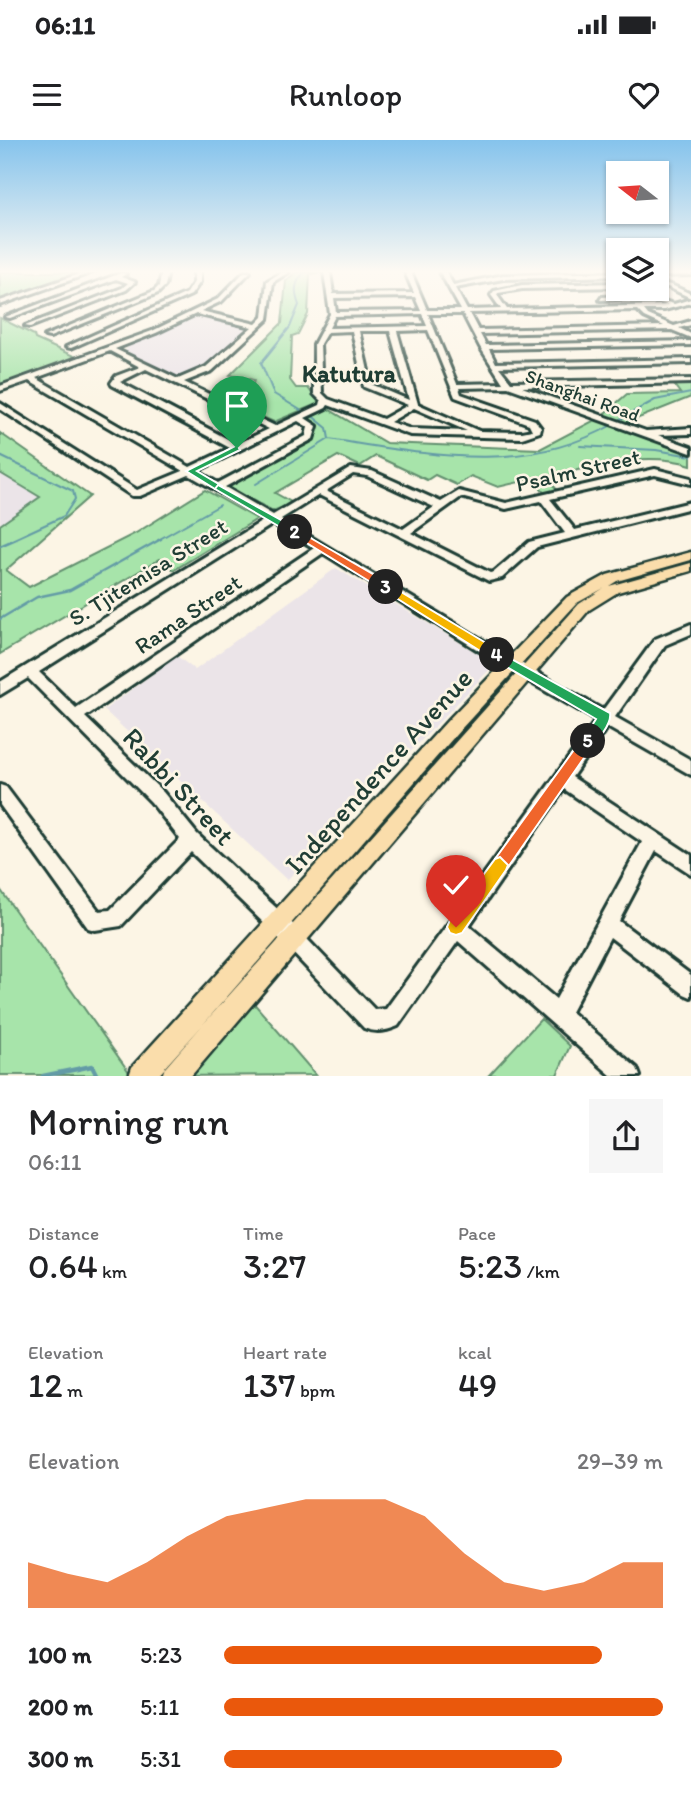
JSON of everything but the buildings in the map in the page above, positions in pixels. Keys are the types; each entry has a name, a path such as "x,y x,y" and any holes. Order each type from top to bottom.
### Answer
{"main road":[{"name":"Independence Avenue","path":"141,1076 285,931 519,669 572,600 589,588 612,578 691,556"},
{"name":"Independence Avenue","path":"519,669 594,599 612,589 691,566"},
{"name":"Independence Avenue","path":"174,1076 285,931"}],"street":[{"path":"28,326 55,316"},
{"path":"48,336 98,316"},
{"path":"69,347 140,316"},
{"path":"0,389 112,350 188,316"},
{"path":"212,316 256,326"},
{"path":"178,382 209,369 267,316"},
{"path":"332,316 316,345 318,394 326,401 382,423 414,432 529,435 538,430 532,422 460,396 426,316"},
{"name":"Shanghai Road","path":"467,316 483,347 509,385 691,450"},
{"path":"646,316 691,336"},
{"path":"8,317 90,358"},
{"path":"476,332 673,328 691,323"},
{"path":"323,330 432,328"},
{"path":"393,329 414,405"},
{"path":"355,330 365,383 482,433"},
{"path":"483,347 691,343"},
{"path":"112,350 275,429"},
{"path":"494,365 691,361"},
{"path":"146,368 120,378 115,383 237,448"},
{"path":"30,378 322,548 519,669 691,768"},
{"path":"455,386 691,381"},
{"path":"0,405 132,493 142,493 323,406 326,401"},
{"path":"382,423 414,405"},
{"path":"218,487 310,437 313,426 298,418"},
{"path":"641,433 691,431"},
{"name":"S. Tjitemisa Street","path":"0,688 321,492 347,473 360,471 440,506"},
{"name":"Psalm Street","path":"403,534 459,494 502,506 655,472 691,481"},
{"path":"321,492 489,577 503,572 530,546 691,505"},
{"path":"544,498 572,534"},
{"name":"Rama Street","path":"77,715 322,548"},
{"path":"629,1076 456,927 660,642 691,629"},
{"name":"Rabbi Street","path":"28,670 66,710 77,715 157,797 191,840 285,931 371,1021 391,1019 456,927"},
{"path":"562,779 691,865"},
{"path":"0,792 96,922 114,919 191,840"},
{"path":"559,1014 653,839"},
{"path":"607,923 691,987"}],"shaded area":[{"path":"194,316 252,328 207,369 184,378 177,378 124,352 128,347"},
{"path":"0,473 41,497 0,525"},
{"path":"336,568 495,664 287,880 104,710 177,656 195,670"}],"green space":[{"path":"283,316 307,316 298,334 292,336 290,380 296,388 308,388 319,403 274,422 235,405 250,396 254,380 230,375 282,323"},
{"path":"0,318 34,335 35,339 76,357 75,360 0,385"},
{"path":"671,381 691,381 691,397 631,421 624,430 691,453 691,465 655,459 637,460 547,477 560,494 548,497 532,479 498,487 471,476 457,485 435,475 427,480 376,456 360,466 338,456 275,493 293,503 273,511 223,485 310,437 314,429 298,418 323,406 386,443 540,449 599,418 627,394 680,393"},
{"path":"0,433 90,496 6,570 29,587 136,533 205,490 257,519 174,570 160,559 0,654 0,525 40,497 0,473"},
{"path":"0,889 131,1075 0,1075"},
{"path":"245,993 316,1075 172,1076"},
{"path":"541,1019 570,1046 557,1075 489,1075"}],"waterway":[{"path":"295,316 290,327 261,363 274,394 302,411"},
{"path":"617,421 655,400 691,393"},
{"path":"310,414 327,428 329,439"},
{"path":"329,439 437,455 508,456 543,451 578,441 612,425"},
{"path":"256,484 329,439"},
{"path":"580,446 656,450 691,456"},
{"path":"0,456 73,491 75,499 64,516 12,540"},
{"path":"158,540 220,505"},
{"path":"0,546 16,539"},
{"path":"0,619 37,597 70,590 161,539"},
{"path":"43,1076 92,1066 97,1076"}],"district":[{"name":"Katutura","path":"349,374"}],"route":[{"path":"237,448 190,471 345,561 526,673 605,717 456,927"}]}
